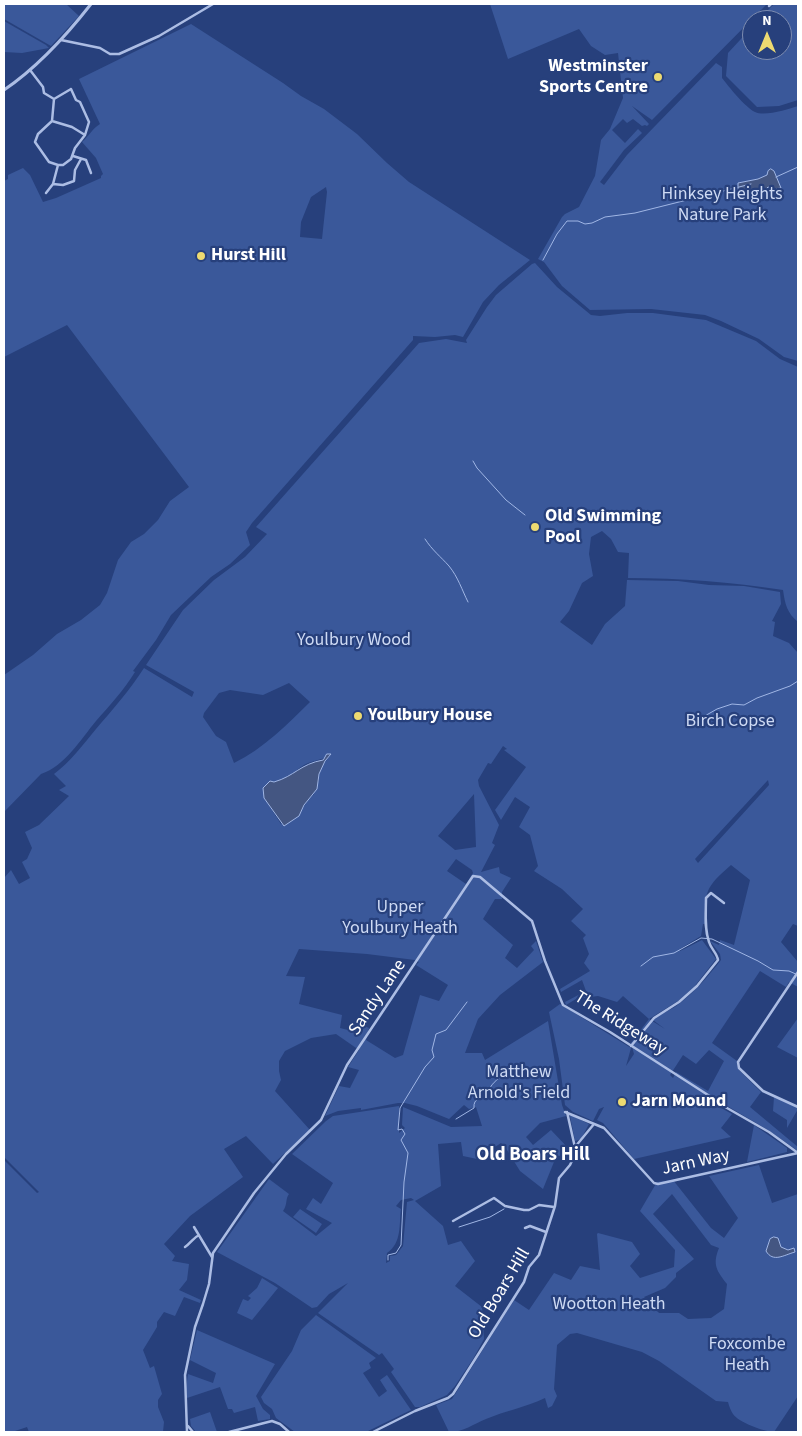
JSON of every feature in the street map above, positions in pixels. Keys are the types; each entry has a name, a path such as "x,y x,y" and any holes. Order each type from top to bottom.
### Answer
{"street":[{"path":"4,90 30,70 61,40 91,4"},
{"path":"61,40 100,48 110,54 119,54 159,36 213,4"},
{"path":"30,70 44,93 54,99"},
{"path":"71,89 76,100 80,102 89,122 85,134 74,150 73,156 67,163 58,165 46,159 35,142 38,134 52,121 54,99 71,89"},
{"path":"52,121 72,127 85,134"},
{"path":"73,156 86,160 91,173"},
{"path":"53,184 63,185 74,181 75,170 82,159"},
{"path":"46,193 53,184 58,165"},
{"name":"Sandy Lane","path":"212,1257 254,1193 286,1154 324,1115 346,1065 473,876 477,876"},
{"name":"The Ridgeway","path":"477,876 532,922 563,1005 631,1046 720,1104 769,1132 798,1153"},
{"path":"631,1046 654,1018 679,1002 697,986 718,960 709,944 706,930 706,898 711,894 724,903"},
{"path":"798,972 738,1062 739,1068 763,1091 798,1107"},
{"path":"575,1147 566,1112 594,1124"},
{"name":"Jarn Way","path":"594,1124 604,1128 654,1183 658,1184 798,1153"},
{"name":"Old Boars Hill","path":"373,1432 415,1411 448,1398 455,1392 524,1282 529,1267 539,1255 554,1207 559,1178 571,1162 576,1152 575,1147 594,1124"},
{"path":"453,1221 496,1198 504,1206 524,1210 529,1210 539,1205 554,1207"},
{"path":"525,1228 530,1226 546,1232"},
{"path":"187,1432 185,1375 195,1327 209,1284 212,1257 194,1227"},
{"path":"184,1247 190,1244 194,1237 199,1235"},
{"path":"229,1432 272,1421 280,1424 289,1432"},
{"path":"188,1426 193,1432"}],"green space":[{"path":"4,4 66,4 79,16 51,46 4,19"},
{"name":"Hinksey Heights Nature Park","path":"490,4 767,4 761,10 742,10 742,29 652,120 632,106 649,124 642,126 633,119 627,123 623,119 612,130 625,143 638,129 642,133 624,150 600,182 604,185 627,155 716,63 722,67 722,78 725,82 755,112 765,114 798,106 798,361 784,357 759,339 705,315 651,309 590,310 562,286 544,262 538,259 562,217 579,207 595,176 601,140 610,129 623,98 618,53 605,55 591,46 579,29 508,59"},
{"path":"774,4 798,4 798,100 779,106 757,107 726,76 728,53 742,38 742,60 792,60 792,10 768,10"},
{"path":"4,21 49,48 22,53 4,52"},
{"path":"191,24 324,109 357,134 409,182 530,260 499,285 483,302 463,337 455,335 435,337 413,336 413,340 252,523 246,532 250,545 230,564 211,577 171,615 156,640 133,671 135,672 126,685 72,751 58,765 41,774 4,812 4,675 33,655 57,634 81,620 100,605 107,593 118,560 131,542 144,534 158,520 170,501 189,487 67,325 4,357 4,181 8,179 8,175 23,168 30,175 43,202 101,178 103,174 96,158 82,142 100,124 79,79","holes":["326,187 322,239 300,237 301,222 311,197"]},
{"path":"535,263 557,287 591,315 653,313 706,320 756,341 780,359 798,367 798,622 787,608 783,590 706,581 628,578 629,553 618,552 611,539 602,531 591,537 589,554 593,576 582,583 569,611 560,622 592,645 605,624 625,606 627,580 678,581 709,585 744,586 780,592 781,604 772,621 775,622 773,636 789,643 798,653 798,926 793,924 781,942 798,962 798,987 789,982 786,987 760,971 712,1043 737,1061 739,1070 761,1092 750,1107 798,1147 798,1151 768,1130 717,1100 714,1104 732,1114 721,1128 731,1137 634,1159 603,1123 597,1120 604,1107 599,1109 593,1121 573,1112 565,1105 559,1059 549,1012 560,1004 631,1048 626,1066 634,1054 631,1043 649,1019 623,996 617,1002 598,996 582,998 581,996 566,1005 565,1002 586,991 582,980 561,992 560,989 590,971 584,963 589,954 583,938 586,935 571,921 583,909 562,889 534,871 538,866 530,835 519,827 530,807 515,797 501,820 495,810 526,767 504,750 507,749 503,746 491,764 488,763 478,780 479,786 499,825 492,843 495,845 481,872 499,867 500,873 511,878 502,892 502,899 495,899 483,919 513,945 505,958 517,968 534,950 531,946 536,941 543,962 500,995 478,1019 465,1053 482,1053 485,1060 548,1021 562,1105 566,1116 540,1123 526,1137 533,1145 551,1130 569,1149 574,1149 571,1159 565,1154 556,1157 543,1189 520,1171 501,1143 495,1147 486,1146 486,1150 477,1159 463,1156 461,1142 438,1144 441,1186 415,1201 443,1226 448,1245 461,1241 475,1261 455,1286 482,1307 484,1339 455,1386 447,1395 420,1407 415,1407 391,1372 394,1369 382,1353 379,1355 318,1313 348,1283 329,1294 317,1307 312,1308 275,1283 217,1252 269,1179 289,1194 283,1211 316,1236 332,1223 306,1209 313,1198 321,1204 333,1183 292,1154 333,1116 399,1106 399,1133 405,1128 402,1125 403,1107 451,1127 482,1126 476,1107 469,1109 464,1105 449,1119 405,1103 361,1110 361,1108 338,1111 325,1116 339,1086 350,1088 359,1070 348,1067 359,1050 336,1034 311,1038 285,1051 279,1061 281,1080 275,1091 310,1130 273,1164 246,1136 224,1149 243,1177 190,1216 164,1244 175,1256 172,1261 189,1264 187,1280 179,1290 201,1300 200,1303 184,1297 175,1316 164,1312 143,1350 150,1368 154,1366 162,1394 158,1400 158,1407 164,1422 163,1432 29,1432 27,1427 12,1432 4,1432 4,1160 37,1193 39,1192 4,1157 4,878 11,870 19,884 30,878 22,862 27,859 32,848 25,832 39,825 69,796 59,790 66,786 54,774 81,747 127,692 144,668 192,697 194,692 146,665 183,610 214,580 245,557 267,534 256,527 419,343 446,339 467,343 466,340 496,295","holes":["289,683 310,702 265,743 234,763 226,742 216,736 203,717 219,693 230,690 263,695","331,755 322,767 319,781 313,785 309,783 304,784 298,791 300,795 311,792 314,794 297,817 288,823 281,824 264,798 263,788 270,783 287,778 304,765","768,780 769,785 698,863 695,859","474,794 476,847 455,850 438,836","456,859 472,870 473,873 466,884 447,871","731,865 750,880 734,945 720,940 719,945 710,941 720,954 721,960 702,983 686,998 653,1020 665,1029 649,1019 678,1001 694,987 716,959 702,940 680,951 680,949 701,936 703,924 705,924 705,904 708,890 716,879","299,949 415,960 419,962 416,965 448,985 439,1001 420,995 403,1055 395,1058 366,1040 369,1028 356,1022 348,1030 340,1028 342,1015 299,1004 305,977 286,976","709,1050 724,1061 708,1091 676,1072 673,1078 670,1075 683,1055 696,1064","411,1198 414,1200 407,1202 403,1246 396,1255 390,1256 390,1261 386,1263 387,1253 392,1249 397,1239 401,1209 396,1206 401,1200"]},
{"path":"798,1018 798,1058 777,1047"},
{"path":"774,1097 798,1109 787,1128 787,1120 773,1111"},
{"path":"570,1116 589,1124 581,1139 575,1141"},
{"path":"754,1125 787,1148 787,1152 747,1162"},
{"path":"759,1165 772,1203 798,1194 798,1396 774,1432 758,1428 740,1420 733,1414 728,1402 716,1401 659,1361 642,1352 577,1333 570,1334 557,1345 554,1389 557,1396 552,1406 548,1408 545,1398 493,1416 464,1429 449,1432 436,1405 452,1399 514,1300 529,1310 554,1273 571,1280 580,1266 600,1270 598,1233 632,1242 640,1254 630,1266 640,1278 674,1267 675,1250 640,1211 657,1182 673,1180 711,1228 724,1238 738,1218 709,1176","holes":["672,1194 711,1245 719,1248 716,1263 727,1284 724,1309 711,1318 688,1319 679,1313 659,1313 644,1297 665,1288 676,1277 676,1273 694,1259 653,1214"]},
{"path":"300,1209 322,1224 316,1233 293,1217"},
{"path":"262,1278 278,1288 252,1320 237,1313 243,1299 248,1301 251,1298 248,1296 257,1288"},
{"path":"316,1315 376,1358 369,1363 371,1368 363,1373 379,1397 387,1391 380,1380 387,1375 411,1410 366,1432 295,1432 276,1418 272,1409 264,1403 261,1397 292,1351 301,1330"},
{"path":"197,1330 275,1364 256,1396 263,1409 270,1415 270,1419 258,1421 255,1407 234,1413 232,1409 228,1409 220,1387 187,1398 188,1374 213,1383 216,1373 190,1360"},
{"path":"210,1412 217,1432 196,1432 191,1426 190,1419"}],"shaded area":[{"path":"771,169 774,171 781,188 774,189 768,187 765,190 738,192 738,183 758,179 767,175"},
{"path":"327,754 331,754 325,761 319,774 317,789 304,805 299,816 284,826 264,798 263,788 270,781 274,782 287,777 309,764 323,760"},
{"path":"778,1238 781,1247 788,1250 794,1248 795,1252 779,1257 769,1255 766,1251 770,1239"}],"waterway":[{"path":"776,177 798,167"},
{"path":"543,260 557,234 567,221 578,221 585,224 592,223 605,217 635,213 751,184"},
{"path":"473,461 506,500 525,515"},
{"path":"425,539 452,570 468,602"},
{"path":"696,721 717,709 732,704 744,705 798,681"},
{"path":"641,966 653,957 674,953 701,938 712,939 773,970 789,971 798,975"},
{"path":"388,1260 388,1255 396,1253 401,1245 404,1182 408,1153 401,1140 405,1134 402,1129 398,1130 400,1108 425,1067 434,1057 432,1050 436,1034 446,1030 467,1002"},
{"path":"456,1119 474,1108 476,1100 484,1096 494,1082 502,1076"},
{"path":"459,1227 490,1217 504,1209"}],"place":[{"name":"Westminster Sports Centre","path":"658,77"},
{"name":"Hurst Hill","path":"201,256"},
{"name":"Old Swimming Pool","path":"535,527"},
{"name":"Youlbury House","path":"358,716"},
{"name":"Jarn Mound","path":"622,1102"}],"district":[{"name":"Old Boars Hill","path":"533,1156"}],"park label":[{"name":"Youlbury Wood","path":"354,641"},
{"name":"Birch Copse","path":"730,722"},
{"name":"Upper Youlbury Heath","path":"400,918"},
{"name":"Matthew Arnold's Field","path":"519,1083"},
{"name":"Wootton Heath","path":"609,1305"},
{"name":"Foxcombe Heath","path":"747,1355"}]}
